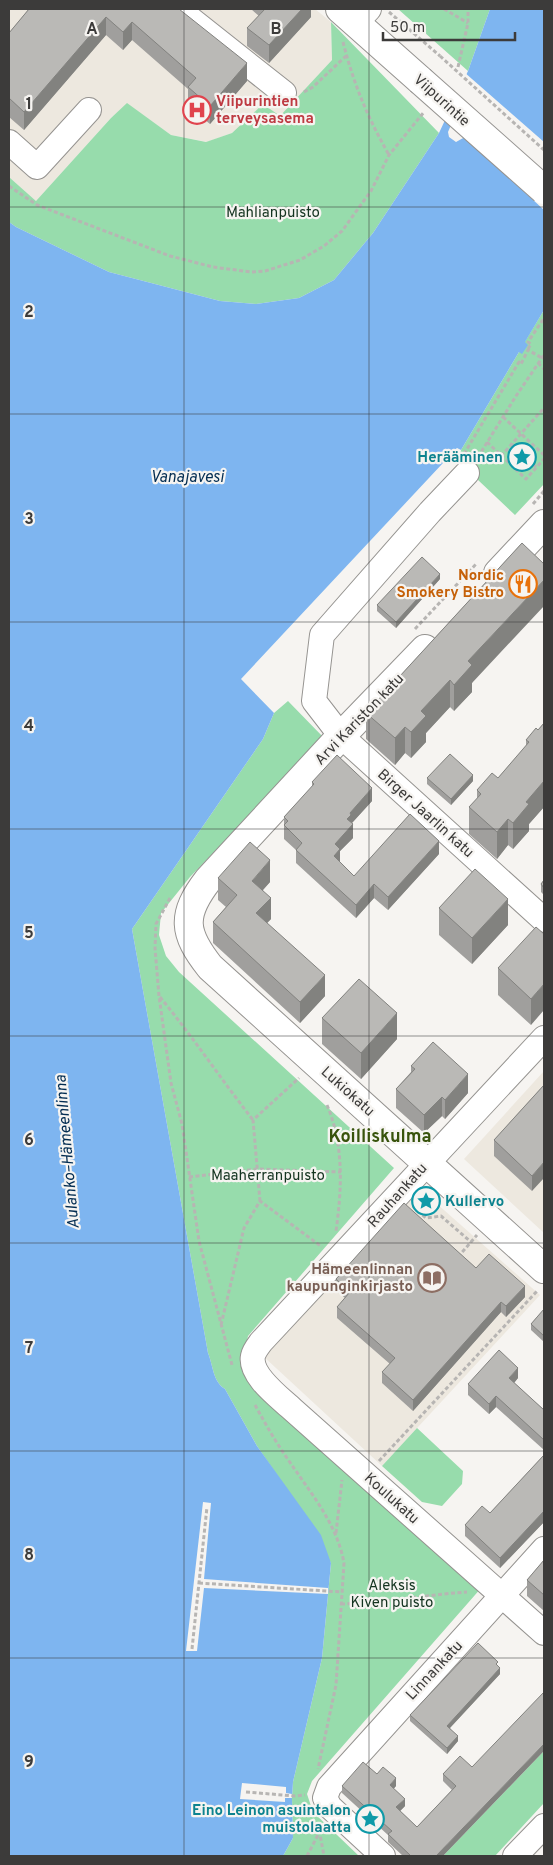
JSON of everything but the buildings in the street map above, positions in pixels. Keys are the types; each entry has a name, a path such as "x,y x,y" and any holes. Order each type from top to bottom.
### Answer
{"main road":[{"name":"Viipurintie","path":"360,16 437,67 544,167"},
{"name":"Viipurintie","path":"437,67 544,190"},
{"path":"481,591 537,530"},
{"name":"Arvi Kariston katu","path":"189,923 191,908 197,894 208,880 341,736 440,634"},
{"name":"Lukiokatu","path":"189,923 190,935 197,950 210,967 427,1162 543,1278"}],"street":[{"path":"178,9 284,94"},
{"path":"9,142 37,167 89,110"},
{"name":"Birger Jaarlin katu","path":"463,468 430,512 322,635 314,701 341,736 544,920"},
{"name":"Rauhankatu","path":"253,1354 261,1342 334,1257 544,1038"},
{"name":"Koulukatu","path":"253,1354 254,1368 262,1381 544,1633"},
{"name":"Linnankatu","path":"384,1856 330,1806 325,1798 326,1792 335,1779 544,1549"},
{"path":"516,1856 544,1826"}],"path":[{"path":"444,9 468,23"},
{"path":"437,67 468,23 468,9"},
{"path":"284,94 298,94 313,88 346,56 360,16"},
{"name":"Viipurintie","path":"360,16 437,67 544,150"},
{"path":"346,56 352,78 371,123 389,155"},
{"path":"9,186 37,205 170,256 213,267 251,272 275,269 300,260 324,246 342,231 371,191 389,155 429,106"},
{"path":"463,468 519,362 521,364 531,344 528,342 544,318"},
{"path":"463,468 486,442 543,356 528,350"},
{"path":"538,363 544,369"},
{"path":"501,456 544,408"},
{"path":"503,417 544,455"},
{"path":"486,442 526,479 544,458"},
{"path":"512,444 519,451"},
{"path":"529,451 534,445"},
{"path":"519,451 525,449 529,451"},
{"path":"519,451 519,459 523,462 529,460"},
{"path":"529,451 531,454 529,460"},
{"path":"529,460 536,467"},
{"path":"537,530 544,491"},
{"path":"411,633 478,561"},
{"path":"159,996 180,1021 252,1120 255,1133 260,1201 244,1228 221,1328"},
{"path":"252,1120 294,1082"},
{"path":"324,1097 335,1122 340,1150 341,1172 334,1257"},
{"path":"190,1177 257,1169 341,1172"},
{"path":"260,1201 334,1257"},
{"path":"411,1204 426,1218 441,1216 471,1242"},
{"path":"455,1260 480,1231"},
{"path":"375,1465 543,1278"},
{"path":"336,1533 340,1485 344,1472"},
{"path":"192,1649 207,1507"},
{"path":"199,1583 342,1592"},
{"path":"341,1604 374,1603 418,1596 474,1592"},
{"path":"246,1792 295,1796"},
{"path":"307,1856 319,1833 324,1856"}],"shaded area":[{"name":"Viipurintien terveysasema","path":"9,9 315,9 331,22 332,60 280,117 263,104 232,133 207,142 171,135 127,104 111,118 36,201 9,177"},
{"path":"544,1071 544,1233 464,1159"},
{"path":"418,1187 540,1295 382,1466 263,1356"}],"green space":[{"path":"398,9 490,9 468,71"},
{"name":"Mahlianpuisto","path":"331,22 439,133 373,233 334,280 299,298 256,304 220,301 109,272 9,222 9,177 36,201 111,118 127,103 171,135 206,142 232,133 263,104 280,116 332,60"},
{"path":"544,310 544,484 515,515 459,462 461,450 519,352 527,345 524,343"},
{"path":"288,701 324,738 190,877 161,913 159,935 166,956 179,972 394,1168 248,1336 244,1355 482,1587 312,1781 307,1794 313,1812 359,1856 283,1856 293,1838 293,1782 322,1658 331,1563 286,1488 257,1446 214,1373 208,1353 132,929 263,739 274,713"},
{"path":"417,1428 463,1471 462,1484 442,1506 422,1502 382,1466"},
{"path":"544,1751 544,1803 495,1856 443,1856"}],"water":[{"name":"Vanajavesi","path":"490,9 544,9 544,310 525,342 528,345 522,354 519,352 461,450 457,448 241,679 274,713 263,739 132,929 208,1353 214,1373 257,1446 321,1535 331,1563 322,1658 293,1782 293,1838 283,1856 9,1856 9,222 109,272 220,301 256,304 299,298 334,280 373,233 439,133 468,71"}],"pier":[{"path":"464,72 544,142 544,210 465,137 456,142 449,137 448,132 451,125 443,118"},
{"path":"203,1502 211,1503 204,1579 328,1588 328,1594 204,1588 197,1651 186,1651"},
{"path":"242,1783 286,1787 286,1793 292,1794 292,1798 285,1798 285,1802 240,1799"}],"place":[{"name":"Viipurintien terveysasema","path":"197,110"},
{"name":"Herääminen","path":"522,457"},
{"name":"Nordic Smokery Bistro","path":"523,584"},
{"name":"Kullervo","path":"426,1201"},
{"name":"Hämeenlinnan kaupunginkirjasto","path":"432,1278"},
{"name":"Eino Leinon asuintalon muistolaatta","path":"370,1819"}],"district":[{"name":"Koilliskulma","path":"380,1136"}],"water label":[{"name":"Aulanko–Hämeenlinna","path":"66,1152"}],"park label":[{"name":"Maaherranpuisto","path":"268,1175"},
{"name":"Aleksis Kiven puisto","path":"392,1594"}]}
